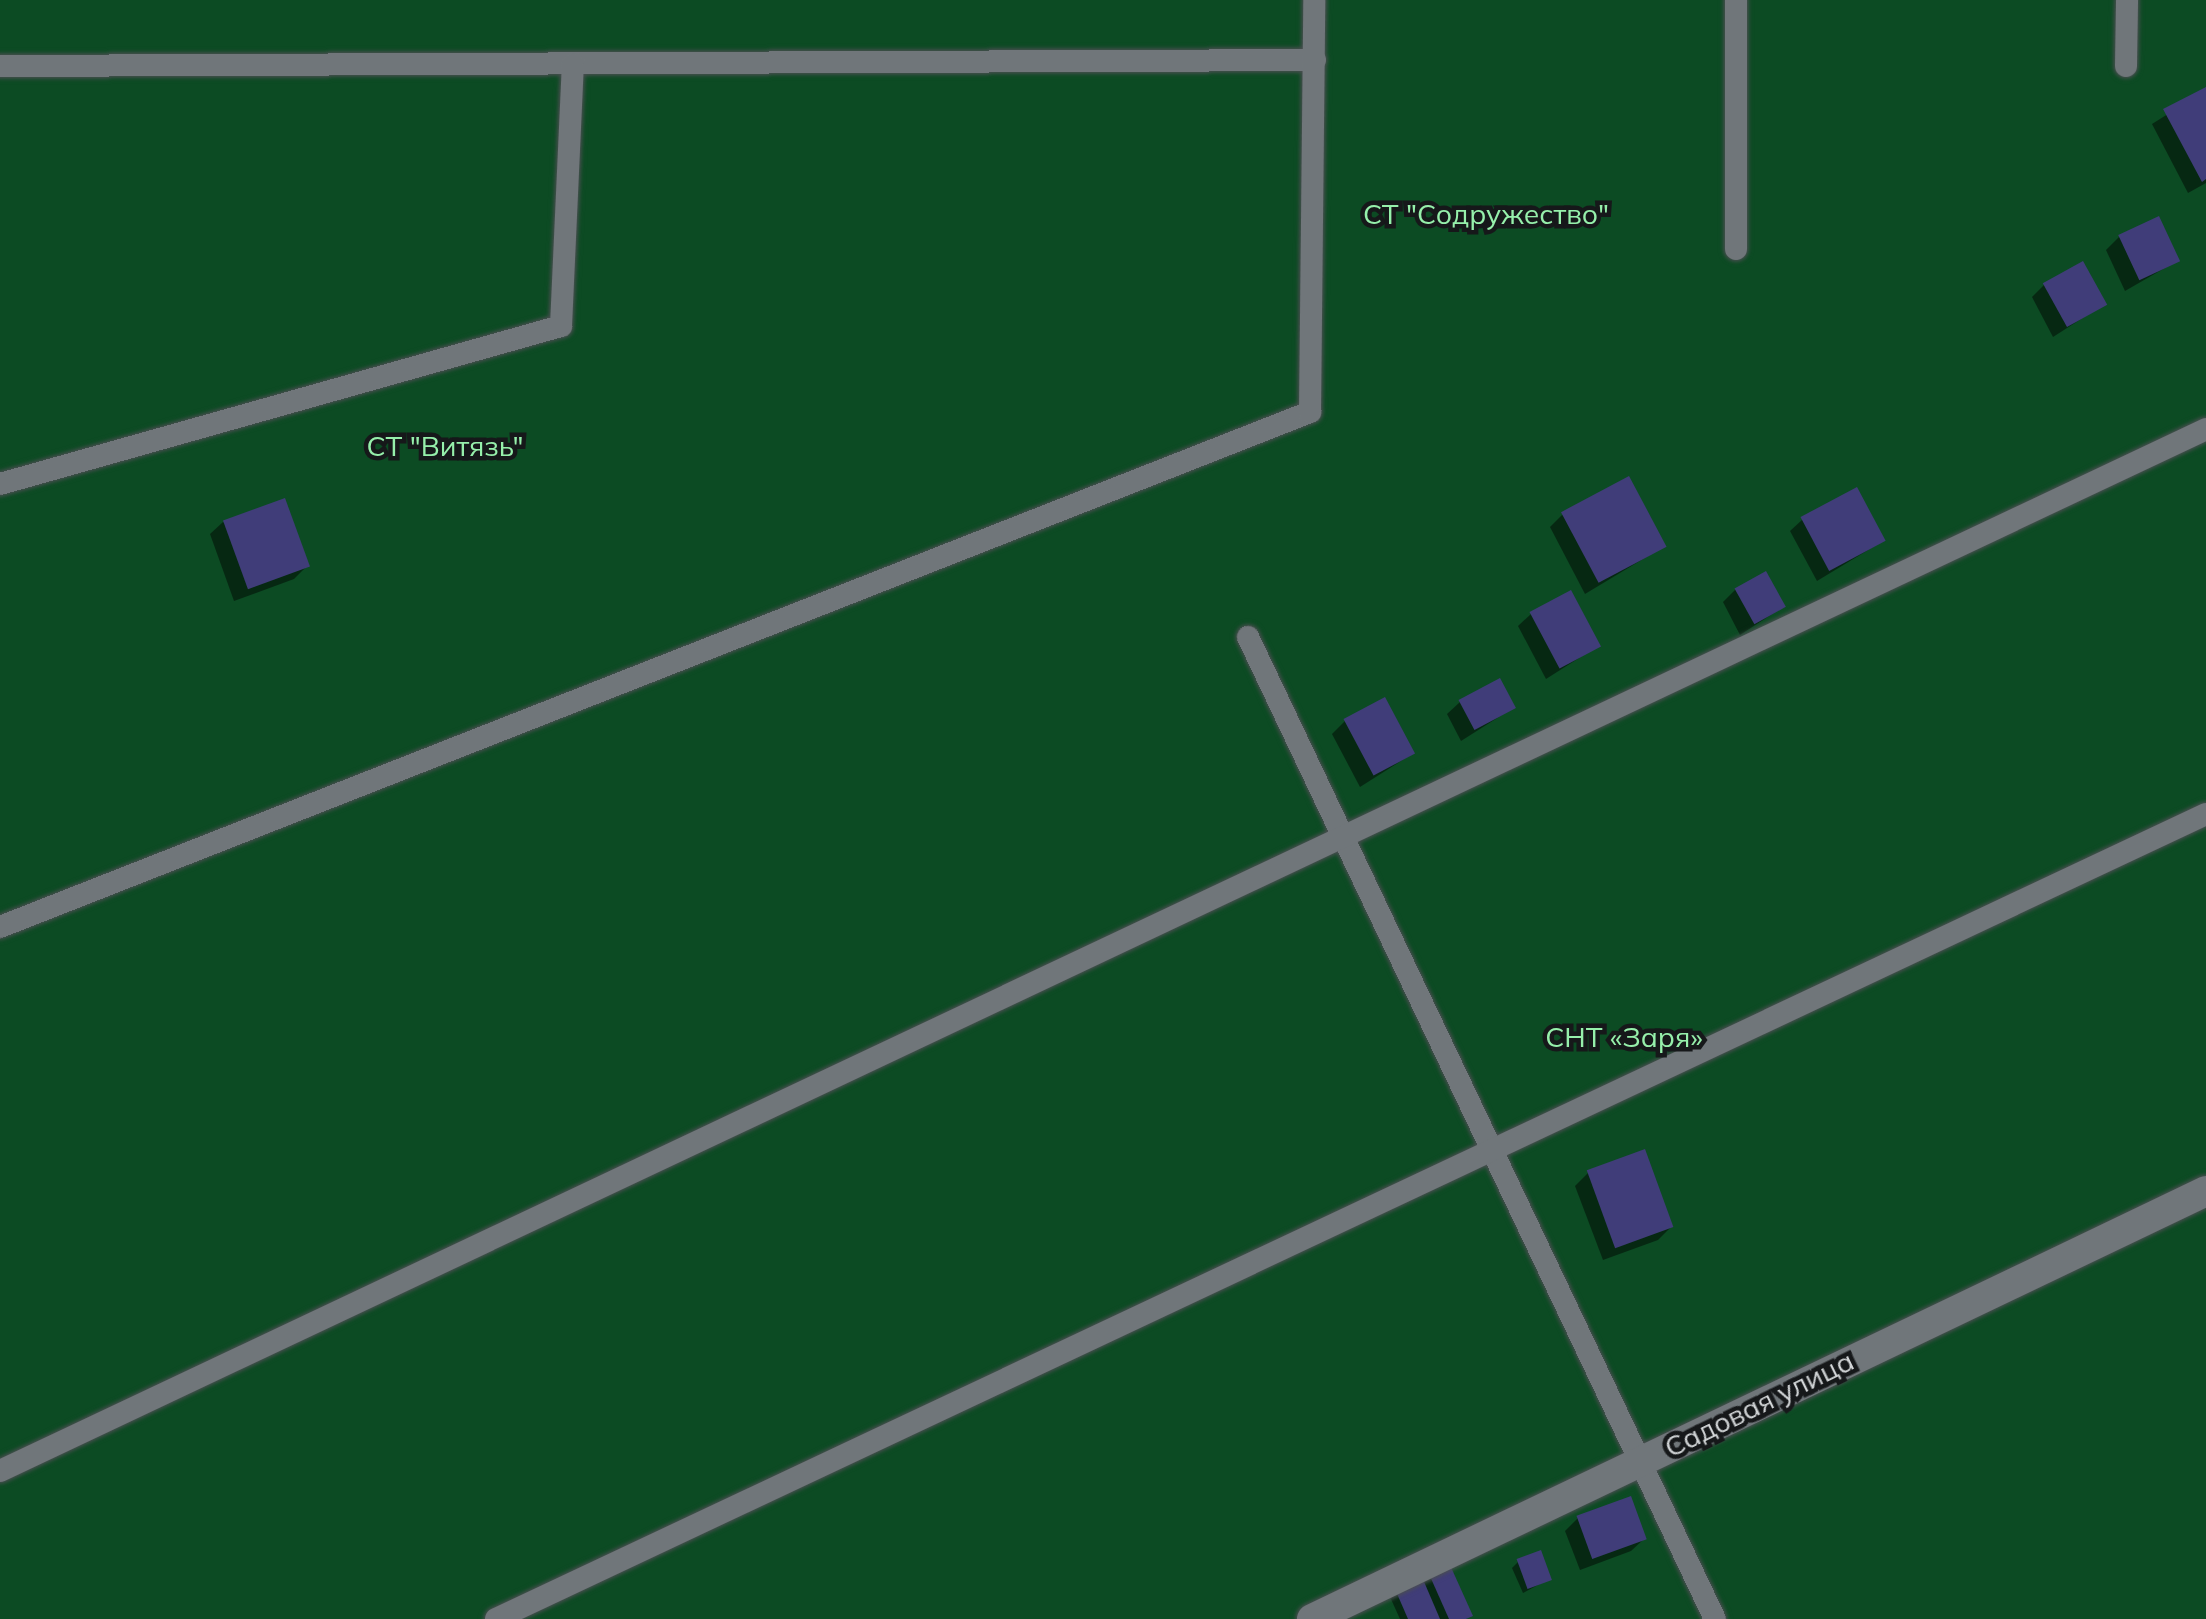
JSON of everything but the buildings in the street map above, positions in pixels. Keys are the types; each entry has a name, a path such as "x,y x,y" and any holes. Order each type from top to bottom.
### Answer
{"street":[{"name":"Садовая улица","path":"1312,1619 2206,1191"}],"lane":[{"path":"0,927 1310,412 1314,0"},
{"path":"1736,0 1736,249"},
{"path":"2126,66 2127,0"},
{"path":"0,66 1314,60"},
{"path":"0,484 560,326 573,64"},
{"path":"0,1471 2206,429"},
{"path":"1248,637 1715,1619"},
{"path":"496,1619 2206,814"}],"green space":[{"name":"СНТ «Заря»","path":"0,0 2206,0 2206,1619 0,1619"}],"park label":[{"name":"СТ \"Содружество\"","path":"1486,214"},
{"name":"СТ \"Витязь\"","path":"445,446"}]}
